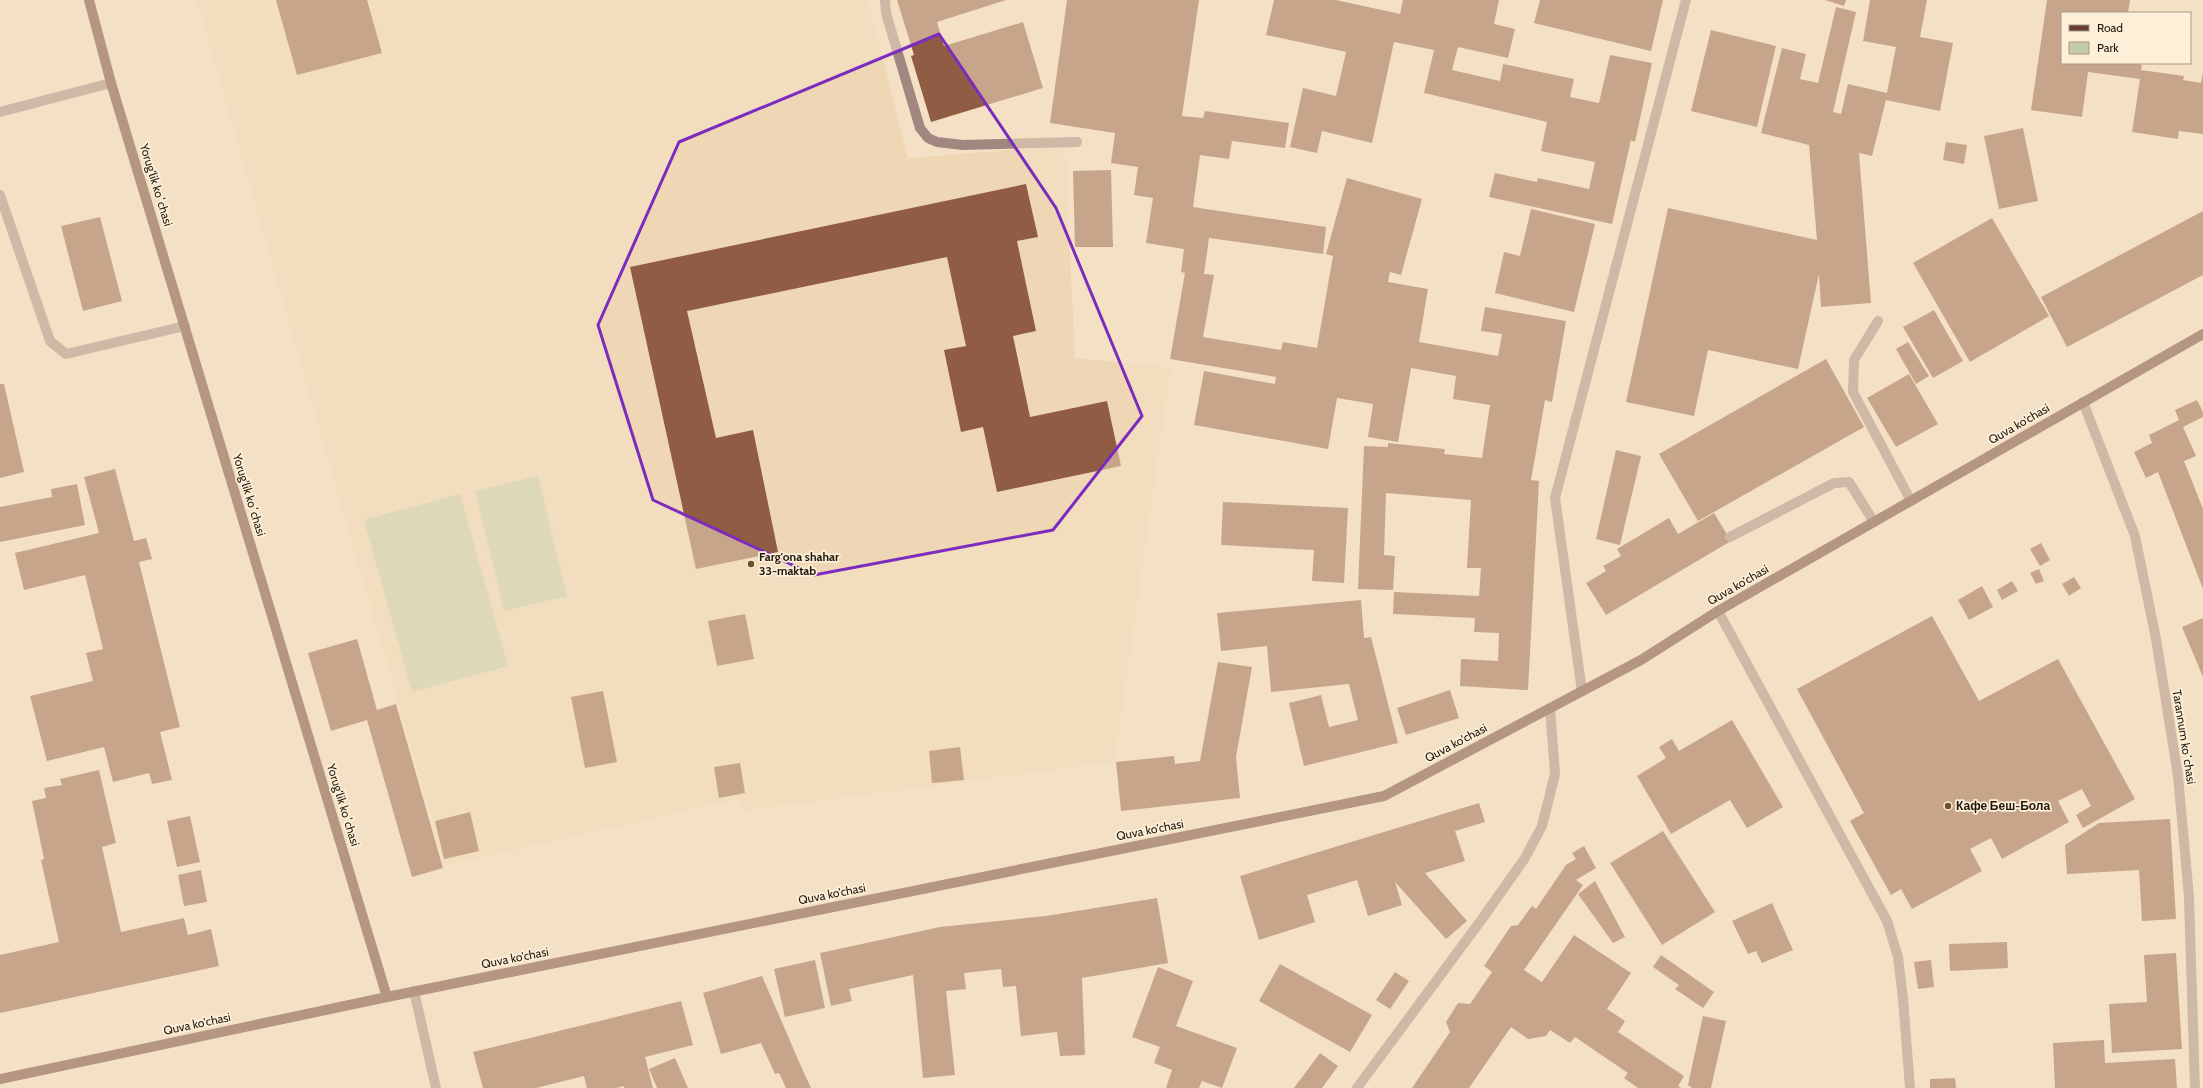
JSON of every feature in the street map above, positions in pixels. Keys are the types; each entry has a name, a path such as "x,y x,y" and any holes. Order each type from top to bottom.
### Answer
{"main road":[{"name":"Yorug'lik koʻchasi","path":"89,0 111,83 387,997"},
{"name":"Quva ko'chasi","path":"0,1079 387,997 1384,796 1641,660 1718,611 2203,334"}],"street":[{"path":"886,0 886,13 920,128 928,138 937,142 963,145 1077,142"},
{"path":"1582,691 1555,498 1686,0"},
{"path":"0,112 111,83"},
{"path":"0,195 50,341 66,354 185,326"},
{"path":"1878,321 1854,360 1853,392 1911,501"},
{"name":"Tarannum koʻchasi","path":"2082,402 2135,536 2156,639 2178,776 2188,882 2195,1088"},
{"path":"1730,537 1834,483 1849,482 1874,522"},
{"path":"1718,611 1887,921 1898,957 1910,1088"},
{"path":"1357,1088 1482,919 1525,858 1542,826 1555,774 1550,708"},
{"path":"414,992 436,1088"}],"highlighted area":[{"path":"939,34 1056,208 1142,416 1053,530 814,575 653,500 598,325 679,142"}],"shaded area":[{"name":"Farg'ona shahar 33-maktab","path":"196,0 868,0 908,158 1065,146 1075,358 1171,367 1115,762 743,811 738,799 445,866"}],"green space":[{"path":"538,476 567,596 504,611 475,491"},
{"path":"460,494 508,666 412,692 364,520"}],"building":[{"path":"276,0 367,0 382,53 297,75"},
{"path":"897,0 1006,0 937,22 944,46 1023,22 1043,88 931,122 911,56 914,55"},
{"path":"1067,0 1199,0 1182,116 1203,118 1205,111 1289,123 1285,148 1232,141 1229,159 1200,155 1193,207 1326,227 1323,254 1209,238 1204,274 1214,275 1203,337 1281,350 1283,342 1317,348 1333,256 1326,254 1347,178 1422,199 1401,275 1390,272 1388,282 1428,289 1419,342 1498,356 1502,334 1481,331 1485,307 1566,321 1552,402 1545,400 1531,480 1539,481 1528,690 1460,686 1461,659 1498,661 1499,633 1474,632 1475,618 1393,614 1394,592 1479,596 1481,568 1467,568 1471,500 1386,493 1384,555 1395,556 1393,590 1358,589 1364,446 1388,447 1388,443 1445,449 1444,454 1482,458 1490,405 1453,399 1456,376 1411,368 1398,442 1368,437 1373,404 1337,398 1328,449 1194,425 1204,371 1275,384 1276,377 1170,359 1185,273 1181,272 1184,249 1146,243 1153,198 1134,195 1138,167 1111,163 1115,133 1050,123"},
{"path":"1274,0 1336,0 1400,14 1403,0 1499,0 1494,24 1515,29 1508,58 1458,47 1452,70 1500,81 1503,64 1574,79 1570,97 1599,103 1610,55 1652,63 1635,142 1631,140 1612,224 1489,197 1495,173 1537,182 1538,178 1589,189 1595,162 1541,151 1547,122 1424,93 1434,50 1394,42 1372,143 1322,131 1317,153 1290,147 1303,88 1336,96 1346,52 1266,35"},
{"path":"1540,0 1663,0 1651,51 1534,23"},
{"path":"1825,0 1846,0 1844,6"},
{"path":"1870,0 1927,0 1920,37 1953,43 1940,111 1886,100 1872,156 1859,153 1871,303 1821,307 1819,274 1798,369 1708,350 1694,416 1626,402 1668,208 1817,240 1809,145 1761,133 1782,48 1806,54 1800,79 1818,83 1836,7 1856,12 1833,112 1841,114 1848,84 1887,93 1896,47 1863,41"},
{"path":"2047,0 2130,0 2128,12 2061,12 2061,64 2136,64 2142,65 2141,70 2184,76 2183,80 2201,83 2203,72 2203,134 2179,131 2178,139 2132,132 2140,79 2088,72 2082,117 2031,110"},
{"path":"1711,30 1776,46 1757,127 1691,111"},
{"path":"2023,128 2038,201 1999,209 1984,136"},
{"path":"1946,142 1967,145 1964,164 1943,160"},
{"path":"1111,170 1113,247 1075,247 1073,171"},
{"path":"1026,184 1038,237 1017,241 1036,331 1013,336 1030,417 1107,401 1121,466 997,492 983,427 961,432 944,350 966,346 947,257 687,311 716,438 753,430 778,552 696,569 630,267"},
{"path":"1531,209 1595,224 1574,312 1495,293 1504,252 1520,256"},
{"path":"2203,211 2203,275 2067,347 2041,297"},
{"path":"100,217 122,301 83,311 61,226"},
{"path":"1992,218 2049,316 1970,362 1913,263"},
{"path":"1934,310 1963,361 1933,378 1903,327"},
{"path":"1908,342 1929,376 1916,384 1896,349"},
{"path":"1826,359 1864,427 1698,521 1659,454"},
{"path":"1909,374 1938,424 1896,447 1867,398"},
{"path":"0,384 4,384 24,472 0,478"},
{"path":"2197,400 2203,412 2203,417 2183,427 2196,456 2184,461 2203,509 2203,589 2158,472 2146,478 2134,452 2152,443 2149,435 2179,420 2175,410"},
{"path":"1616,450 1641,456 1620,545 1596,539"},
{"path":"115,469 134,541 146,538 152,559 139,562 180,727 160,732 172,780 152,784 149,773 113,782 104,747 47,761 30,696 93,681 86,653 103,649 85,575 24,590 15,553 99,533 84,477"},
{"path":"77,484 85,525 0,542 0,507 52,497 51,489"},
{"path":"1223,502 1348,508 1344,583 1312,581 1314,550 1221,545"},
{"path":"1714,513 1731,541 1606,615 1586,583 1606,571 1603,566 1621,556 1617,549 1669,518 1678,534"},
{"path":"2041,543 2050,560 2040,566 2030,549"},
{"path":"2039,569 2044,581 2036,584 2030,573"},
{"path":"2074,577 2081,588 2069,596 2062,584"},
{"path":"2012,581 2018,591 2002,600 1997,590"},
{"path":"1982,586 1993,607 1969,620 1958,600"},
{"path":"1361,600 1364,638 1371,637 1398,743 1304,766 1289,703 1321,695 1329,727 1358,720 1349,684 1271,692 1267,646 1221,651 1217,613"},
{"path":"745,614 754,659 717,666 708,621"},
{"path":"1932,616 1979,701 2058,659 2135,799 2083,828 2076,815 2091,806 2082,789 2058,801 2069,822 2002,859 1991,838 1970,849 1982,871 1912,909 1901,889 1891,895 1850,821 1864,813 1797,689"},
{"path":"2203,618 2203,677 2182,627"},
{"path":"357,639 377,710 396,704 443,868 412,877 367,720 331,731 308,653"},
{"path":"1218,662 1252,667 1236,757 1240,798 1121,811 1116,762 1174,756 1175,764 1200,761"},
{"path":"1450,690 1459,718 1406,735 1397,708"},
{"path":"603,691 617,762 585,768 571,697"},
{"path":"1732,720 1783,807 1747,828 1730,800 1671,834 1637,776 1666,758 1659,747 1672,739 1679,751"},
{"path":"960,747 964,780 932,783 929,751"},
{"path":"740,763 745,793 719,798 714,767"},
{"path":"99,770 116,843 102,847 121,932 184,918 188,935 211,929 219,966 0,1013 0,955 59,942 41,860 44,859 32,801 46,798 44,788 62,785 60,779"},
{"path":"1479,803 1485,822 1455,831 1465,861 1425,873 1467,921 1446,939 1395,882 1402,905 1368,916 1357,880 1307,895 1315,922 1259,940 1240,876"},
{"path":"470,812 479,851 444,859 435,821"},
{"path":"190,816 200,862 177,867 167,821"},
{"path":"2170,819 2176,919 2142,921 2139,870 2067,874 2065,845 2099,823"},
{"path":"1663,831 1715,912 1662,945 1610,863"},
{"path":"1584,846 1596,868 1576,880 1583,885 1524,970 1542,982 1574,935 1631,973 1607,1009 1625,1021 1618,1032 1684,1076 1678,1086 1681,1088 1638,1088 1624,1078 1628,1073 1575,1037 1570,1043 1550,1030 1546,1036 1528,1039 1511,1027 1469,1088 1412,1088 1450,1032 1446,1022 1458,1003 1470,1004 1492,972 1484,966 1511,926 1518,925 1532,906 1536,909 1566,865 1576,859 1572,853"},
{"path":"201,870 207,902 184,906 178,875"},
{"path":"1595,881 1625,937 1613,943 1578,894"},
{"path":"1157,898 1168,963 1082,978 1085,1055 1060,1056 1057,1032 1021,1036 1016,986 1003,987 1001,969 964,973 966,989 946,991 955,1075 923,1078 913,975 849,989 852,1001 831,1006 820,953 940,927 1046,916"},
{"path":"1772,903 1793,950 1762,963 1756,951 1748,954 1732,921"},
{"path":"2007,942 2008,968 1950,971 1949,944"},
{"path":"2176,953 2182,1049 2112,1053 2109,1004 2147,1002 2144,955"},
{"path":"1661,955 1714,992 1703,1008 1675,989 1679,985 1653,967"},
{"path":"815,960 825,1008 785,1017 774,969"},
{"path":"1931,960 1934,987 1918,989 1914,962"},
{"path":"1280,964 1372,1015 1350,1052 1259,1001"},
{"path":"1158,967 1193,981 1176,1026 1237,1048 1222,1088 1202,1081 1199,1088 1166,1088 1172,1070 1154,1063 1160,1047 1132,1037"},
{"path":"1395,972 1409,981 1390,1009 1376,1000"},
{"path":"762,976 811,1088 786,1088 779,1073 775,1074 761,1043 721,1054 703,993"},
{"path":"681,1001 693,1045 645,1057 653,1088 624,1088 624,1086 616,1088 587,1088 584,1076 536,1088 483,1088 473,1052"},
{"path":"1703,1016 1726,1021 1711,1088 1692,1088 1688,1085"},
{"path":"2104,1040 2105,1063 2175,1059 2177,1088 2055,1088 2053,1043"},
{"path":"1320,1053 1338,1066 1322,1088 1294,1088"},
{"path":"675,1058 688,1088 657,1088 649,1069"},
{"path":"1955,1078 1956,1088 1930,1088 1930,1079"}],"place":[{"name":"Farg'ona shahar 33-maktab","path":"751,564"},
{"name":"Кафе Беш-Бола","path":"1948,806"}]}
